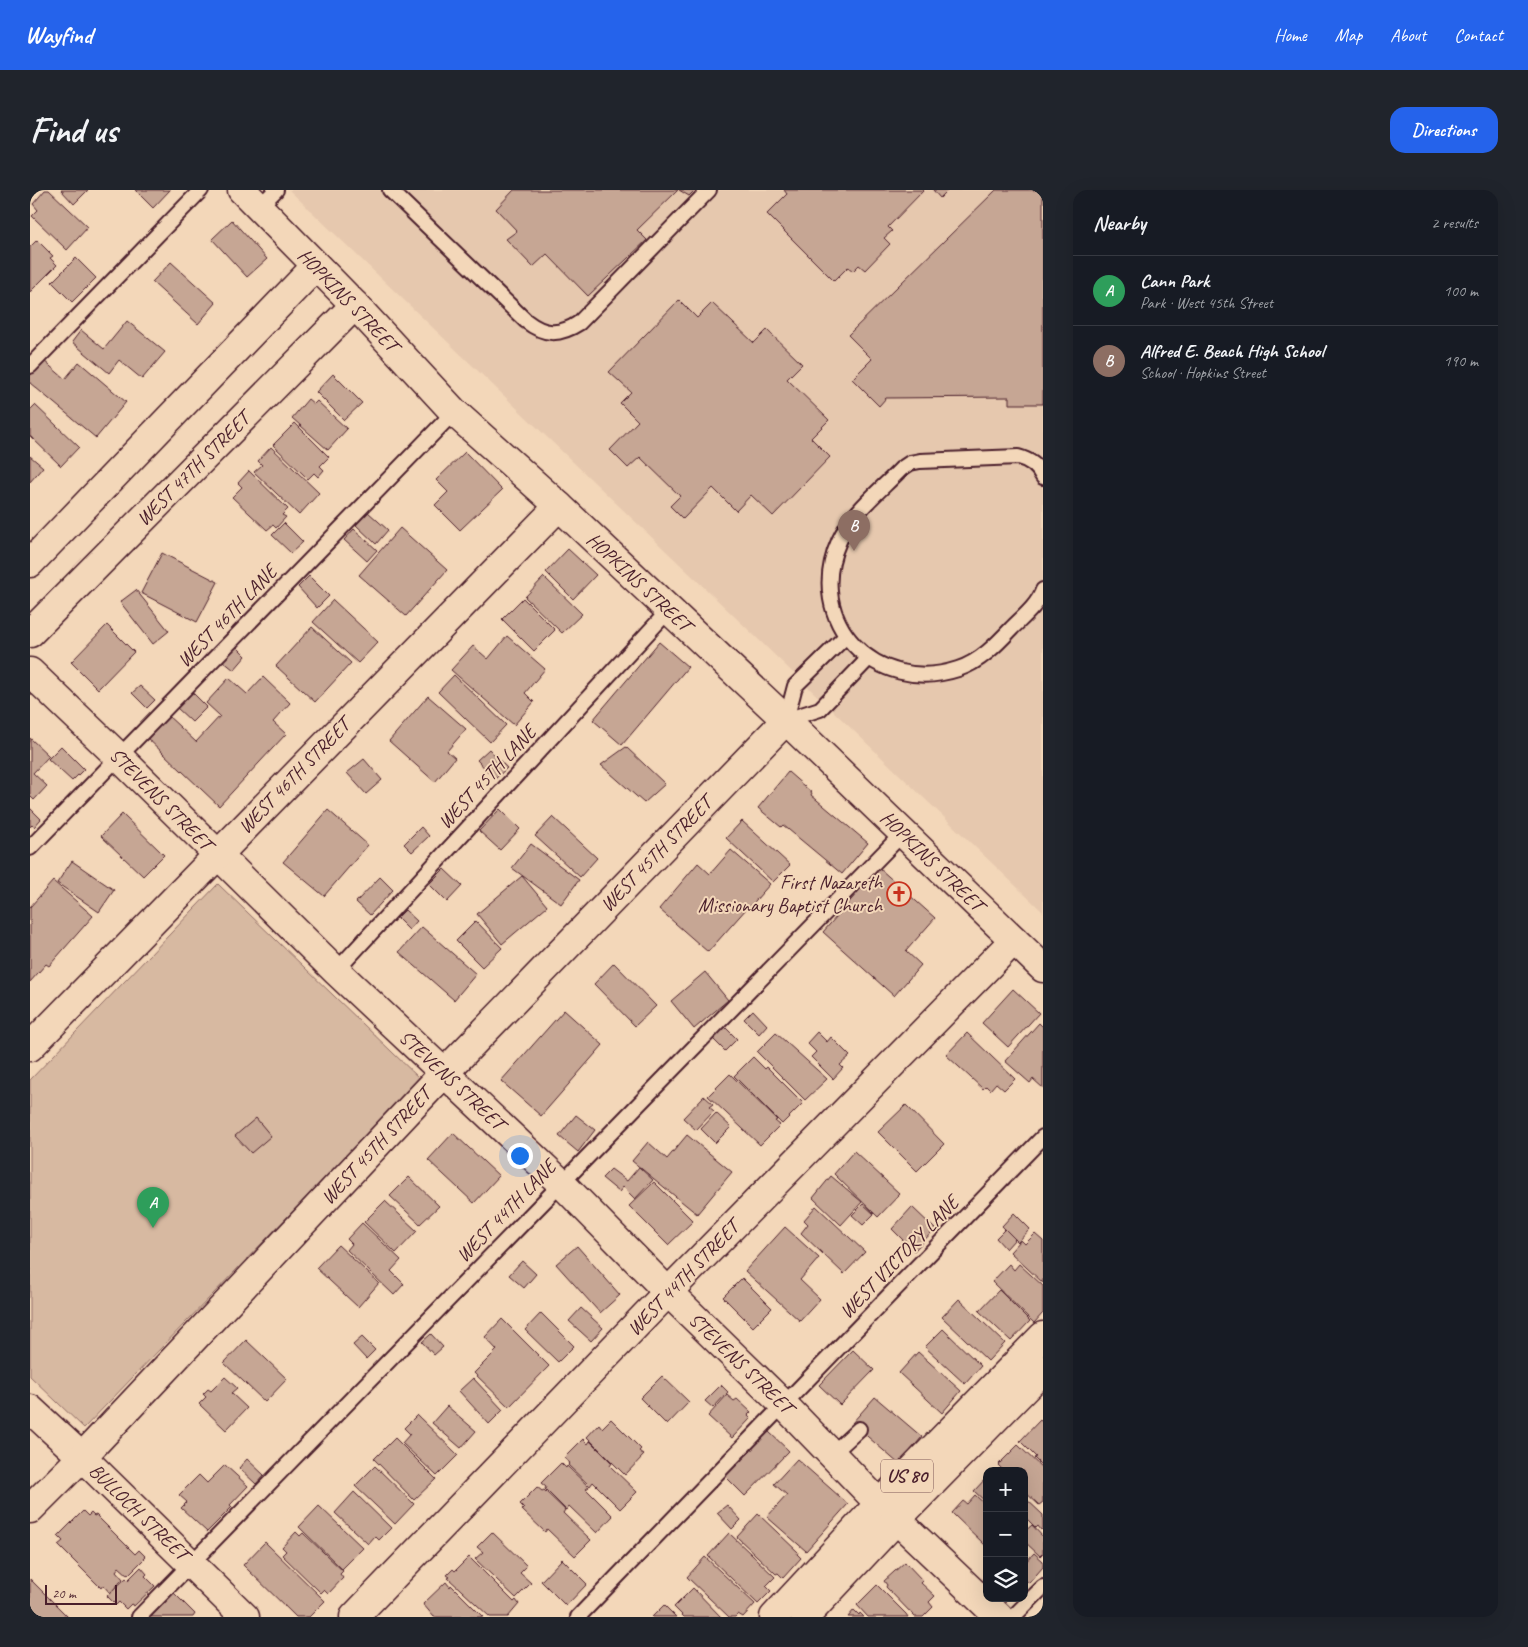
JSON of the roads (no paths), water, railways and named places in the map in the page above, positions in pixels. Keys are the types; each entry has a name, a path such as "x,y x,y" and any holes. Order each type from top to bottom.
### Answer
{"street":[{"name":"HOPKINS STREET","path":"259,196 316,266 356,305 454,412 559,506 786,720 1043,968"},
{"path":"30,563 316,266"},
{"name":"WEST 47TH STREET","path":"30,633 356,305"},
{"name":"WEST 46TH STREET","path":"30,1047 559,506"},
{"name":"STEVENS STREET","path":"30,672 336,971 561,1183 889,1511 999,1617"},
{"name":"WEST 45TH STREET","path":"30,1509 82,1457 444,1073 786,720"},
{"name":"WEST 44TH STREET","path":"354,1617 668,1292 1014,940"},
{"name":"US 80","path":"806,1617 889,1511 1043,1336"},
{"name":"US 80","path":"774,1617 1043,1370"},
{"name":"BULLOCH STREET","path":"30,1409 192,1563 245,1617"}],"lane":[{"path":"30,366 201,190"},
{"path":"391,190 526,321 536,329 556,333 568,330 579,323 709,190"},
{"name":"WEST 46TH LANE","path":"30,848 454,412"},
{"path":"1043,477 1035,465 1026,459 1018,457 910,463 901,469 855,516 840,540 831,576 831,591 836,616 846,636 869,658 884,668 914,675 946,672 973,662 999,641 1037,602 1043,590"},
{"name":"WEST 45TH LANE","path":"336,971 669,610"},
{"path":"786,720 795,686 846,636"},
{"path":"786,720 820,709 869,658"},
{"name":"WEST 44TH LANE","path":"139,1617 902,833"},
{"name":"WEST VICTORY LANE","path":"578,1617 1043,1137"},
{"path":"832,1454 858,1428"},
{"path":"1013,1617 1043,1587"}],"place":[{"name":"Alfred E. Beach High School","path":"854,551"},
{"name":"First Nazareth Missionary Baptist Church","path":"899,894"},
{"name":"Cann Park","path":"153,1228"}]}
